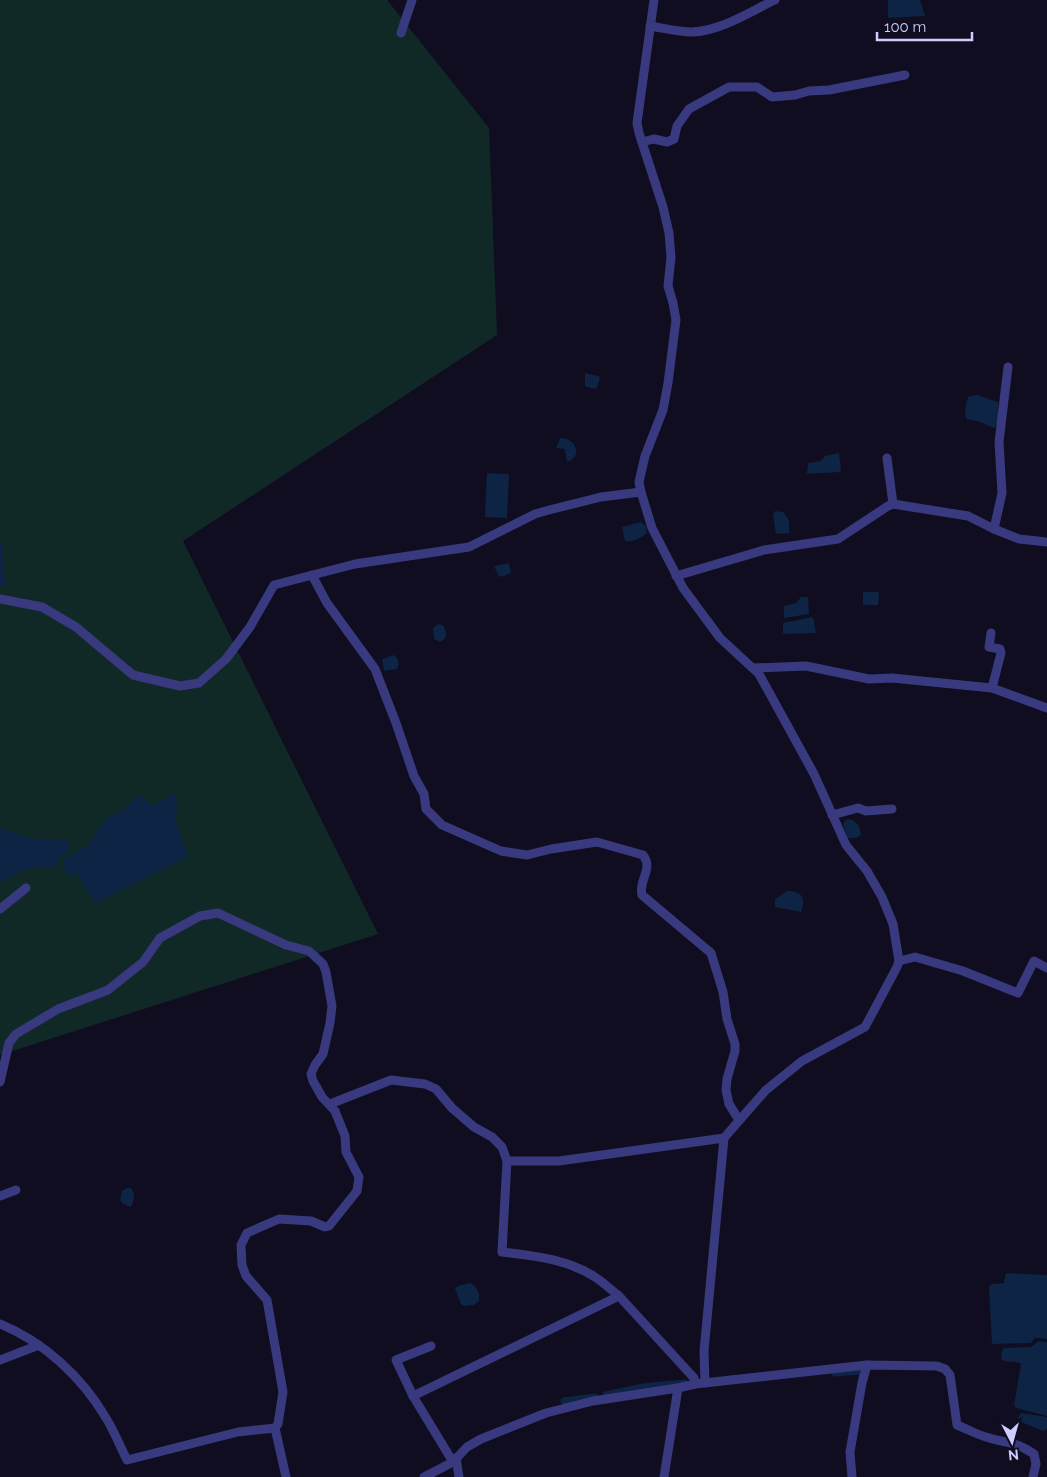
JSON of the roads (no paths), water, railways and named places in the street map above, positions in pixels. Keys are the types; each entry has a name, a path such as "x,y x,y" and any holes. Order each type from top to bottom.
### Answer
{"street":[{"path":"401,33 412,0"},
{"path":"654,0 637,124 663,207 669,233 671,257 668,286 676,320 663,410 645,456 639,482 641,492 652,528 676,576 720,638 759,674 814,774 846,845 867,872 882,897 893,924 898,961 897,967 865,1028 802,1061 766,1090 724,1138 704,1351 705,1383"},
{"path":"650,26 689,32 704,30 732,20 774,0"},
{"path":"642,142 654,139 667,142 674,139 677,126 689,109 729,87 757,87 772,97 795,95 809,90 829,90 905,75"},
{"path":"994,529 1002,493 999,442 1008,367"},
{"path":"887,458 893,504"},
{"path":"0,599 42,607 76,627 133,675 180,686 199,683 226,659 250,627 274,584 355,564 469,547 549,510 601,497 641,492"},
{"path":"676,576 764,550 838,539 893,504 968,516 1019,539 1047,542"},
{"path":"312,575 326,603 375,669 404,744 414,776 424,794 426,809 442,825 501,851 527,855 551,849 597,842 643,855 648,864 641,886 642,895 711,953 723,992 727,1019 735,1044 726,1090 729,1104 739,1120"},
{"path":"991,633 989,647 1000,649 1001,653 992,688"},
{"path":"753,668 806,666 869,678 892,678 992,688 1047,708"},
{"path":"832,816 858,808 866,812 892,809"},
{"path":"0,909 26,888"},
{"path":"0,1082 9,1043 16,1034 58,1009 108,990 143,962 160,938 200,916 214,913 286,945 309,951 322,964 326,972 332,1006 323,1054 311,1074 322,1096 335,1111 345,1136 346,1152 359,1177 357,1191 330,1226 279,1218 247,1233 241,1245 242,1265 246,1276 267,1300 271,1318 283,1392 280,1417 275,1428 286,1477"},
{"path":"898,961 915,957 963,971 1018,993 1034,961 1047,968"},
{"path":"330,1104 391,1080 425,1084 436,1090 452,1108 502,1147 507,1161 502,1252 541,1257 561,1262 596,1278 619,1296 694,1378 695,1384"},
{"path":"507,1161 558,1161 724,1138"},
{"path":"0,1196 16,1190"},
{"path":"413,1396 619,1296"},
{"path":"0,1324 39,1345 65,1367 89,1392 106,1419 127,1460 238,1432 275,1428"},
{"path":"0,1360 39,1345"},
{"path":"431,1346 396,1360 413,1396 454,1460 459,1477"},
{"path":"852,1477 850,1452 853,1427 862,1383 868,1365"},
{"path":"424,1477 454,1460 474,1442 552,1412 593,1401 695,1384 868,1365 936,1366 945,1369 950,1375 957,1425 987,1437 1023,1446 1034,1454 1036,1464 1033,1477"},
{"path":"664,1477 678,1388"}],"water":[{"path":"888,0 920,0 925,16 888,18"},
{"path":"585,373 600,378 597,388 585,386"},
{"path":"977,395 998,402 998,420 995,428 978,421 966,419 965,409 968,397"},
{"path":"560,438 571,441 574,444 576,452 572,460 567,462 565,449 556,448"},
{"path":"839,453 840,472 807,474 808,463 821,461 825,456"},
{"path":"487,473 509,474 507,518 485,517"},
{"path":"775,511 783,512 789,520 789,533 776,534 773,515"},
{"path":"641,522 646,526 647,533 636,540 625,541 622,527"},
{"path":"2,540 5,585 0,585 0,541"},
{"path":"509,563 511,573 501,577 498,575 494,566"},
{"path":"863,592 879,592 878,605 863,605"},
{"path":"801,597 808,597 809,614 784,618 784,606 796,603"},
{"path":"813,617 816,633 783,634 783,623"},
{"path":"438,624 443,625 446,633 446,637 440,642 434,639 433,628"},
{"path":"393,655 398,661 397,669 384,671 382,659"},
{"path":"175,793 177,812 175,820 188,857 95,903 77,874 69,875 65,872 64,859 87,846 106,819 127,807 137,796 140,795 147,802 154,805"},
{"path":"850,819 857,823 860,830 861,835 856,838 848,838 843,824 846,820"},
{"path":"0,829 35,839 68,841 70,850 61,857 54,868 20,870 5,881 0,881"},
{"path":"787,891 797,892 802,897 801,912 775,907 775,899"},
{"path":"131,1188 134,1195 133,1203 130,1207 120,1200 122,1191"},
{"path":"1006,1273 1047,1275 1047,1339 1035,1338 1031,1343 992,1344 989,1287 992,1284 1004,1283"},
{"path":"470,1283 478,1290 479,1301 474,1305 464,1306 461,1304 455,1289 458,1286"},
{"path":"1039,1341 1047,1342 1047,1416 1016,1408 1014,1405 1021,1364 1001,1359 1004,1348 1031,1347"},
{"path":"1021,1413 1047,1417 1047,1429 1043,1431 1019,1421 1018,1418"}],"waterway":[{"path":"835,1373 861,1371 863,1373 862,1378"},
{"path":"606,1395 643,1387 684,1383"},
{"path":"564,1401 595,1397"}]}
